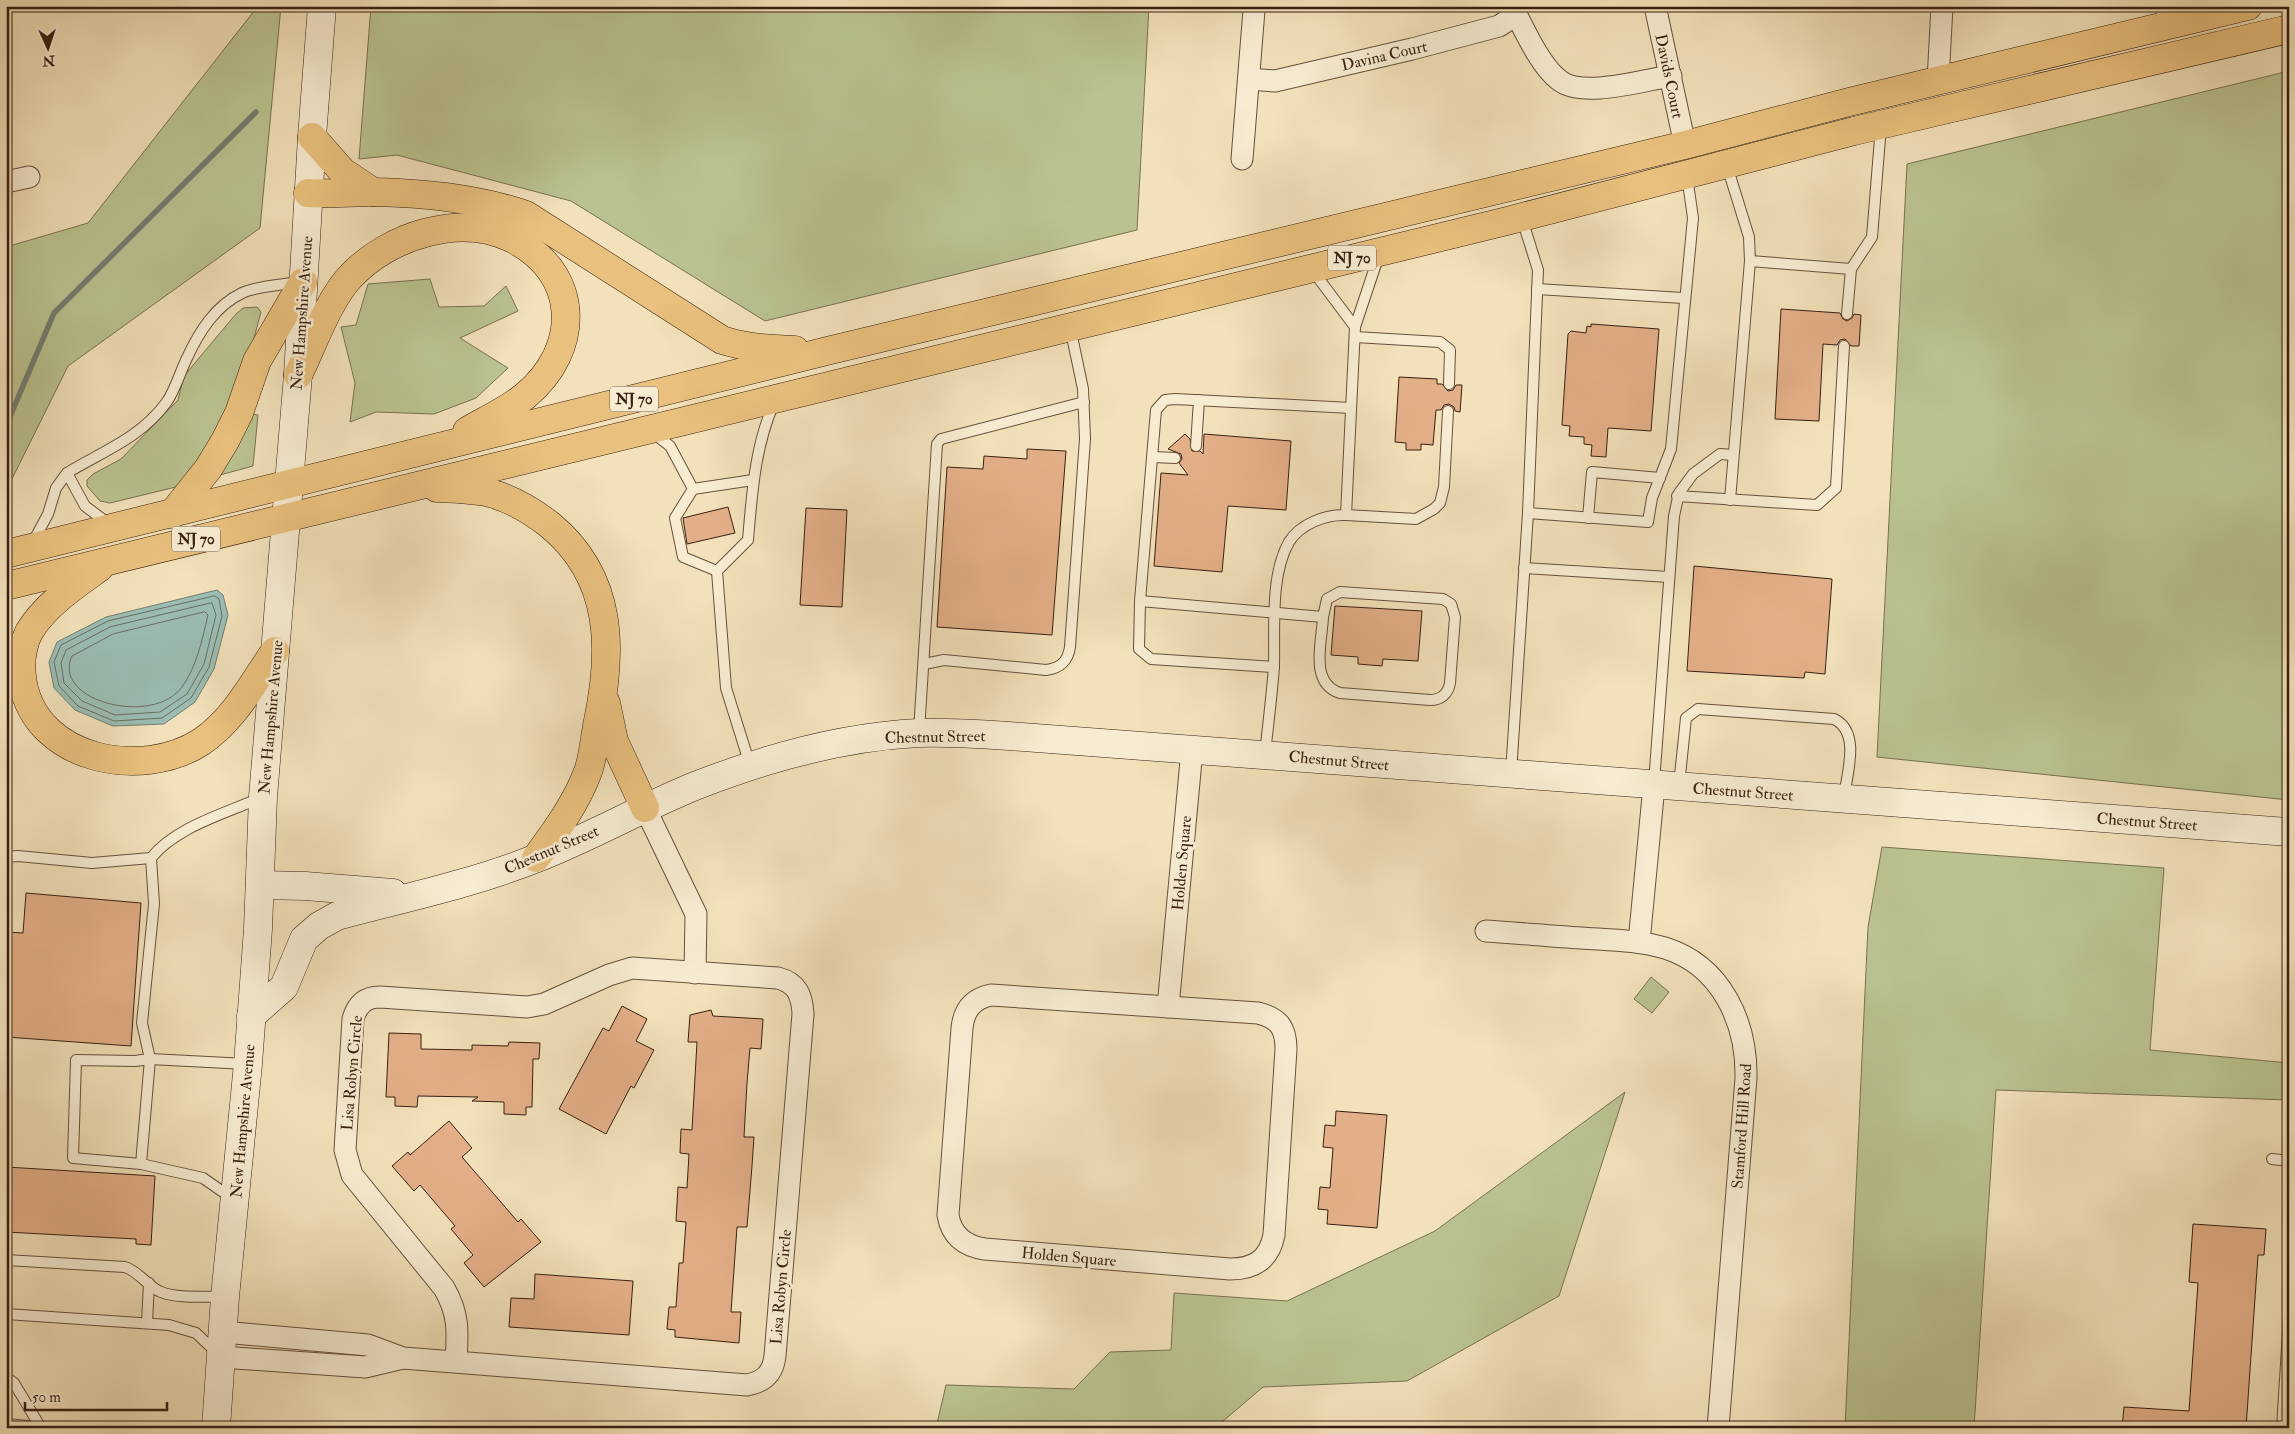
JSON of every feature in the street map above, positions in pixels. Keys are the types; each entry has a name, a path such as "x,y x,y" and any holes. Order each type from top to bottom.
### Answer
{"highway":[{"name":"NJ 70","path":"18,551 831,350 1685,145 1938,81 2160,17 2236,8"},
{"name":"NJ 70","path":"6,586 1521,217 1881,125 2289,29"},
{"path":"312,137 343,172 373,192"},
{"path":"308,193 338,195 373,192 474,199 504,207 526,215 722,340 760,349 831,350"},
{"path":"298,375 335,298 350,277 387,249 402,240 435,230 464,228 487,231 510,238 538,257 561,289 566,316 563,344 548,370 524,396 436,448"},
{"path":"172,514 208,469 225,441 238,413 257,361 303,282"},
{"path":"416,486 488,493 518,503 541,518 575,550 597,589 603,608 607,637 604,694 588,773 566,817 536,858"},
{"path":"108,561 61,596 37,621 28,634 22,654 21,671 31,710 56,738 73,749 97,758 123,761 151,760 200,743 220,727 236,709 275,651"},
{"path":"604,694 614,740 645,808"}],"street":[{"name":"New Hampshire Avenue","path":"216,1428 225,1297 248,1064 260,885 263,797 298,375 308,193 322,6"},
{"name":"Davids Court","path":"1655,6 1685,145"},
{"path":"1938,81 1942,6"},
{"path":"1242,159 1254,10"},
{"name":"Davina Court","path":"1249,78 1276,81 1412,49 1499,26 1514,11 1549,70 1560,81 1573,88 1592,89 1671,76"},
{"path":"6,182 29,177"},
{"name":"Chestnut Street","path":"251,1016 284,988 304,940 319,926 337,916 464,884 536,858 645,808 750,766 830,745 874,737 919,734 1009,736 2289,832"},
{"name":"Holden Square","path":"1168,1007 1192,750"},
{"path":"1639,942 1666,786"},
{"path":"645,808 696,914 695,972"},
{"name":"Chestnut Street","path":"260,885 305,886 417,895"},
{"name":"Stamford Hill Road","path":"1486,931 1639,942 1666,949 1688,959 1709,976 1724,992 1734,1011 1744,1043 1746,1078 1718,1428"},
{"name":"Lisa Robyn Circle","path":"222,1345 368,1345 403,1358 456,1360 747,1385 757,1383 771,1372 775,1347 802,1024 801,996 791,983 778,978 632,968 544,1004 527,1007 372,997 365,1000 357,1008 353,1019 345,1150 354,1180 444,1288 450,1299 458,1324 456,1360"},
{"name":"Holden Square","path":"997,995 1168,1007 1258,1013 1276,1019 1283,1029 1286,1049 1274,1235 1266,1256 1254,1266 1230,1269 985,1249 971,1246 958,1238 952,1229 948,1214 962,1028 969,1007 978,999 997,995"}],"lane":[{"path":"1847,314 1851,269 1872,237 1881,125"},
{"path":"1726,165 1749,238 1750,261 1730,500"},
{"path":"1528,512 1648,522 1652,498 1670,449 1692,218 1687,175"},
{"path":"1511,774 1528,512 1538,270 1521,217"},
{"path":"1346,514 1355,332 1380,251"},
{"path":"1750,261 1851,269"},
{"path":"1311,268 1355,332 1440,342 1450,350 1449,384"},
{"path":"18,551 48,514 56,488 67,473 92,458 112,450 142,429 166,402 205,324 223,305 243,292 303,282"},
{"path":"1537,289 1683,298"},
{"path":"924,664 944,660 1046,670 1058,667 1067,659 1070,647 1085,449 1084,402 1070,326"},
{"path":"1677,496 1817,505 1836,488 1844,346"},
{"path":"750,766 726,688 717,571 748,540 753,480 764,424 776,397"},
{"path":"1274,667 1148,657 1141,653 1138,646 1140,601 1158,406 1169,399 1351,408"},
{"path":"1196,446 1199,400"},
{"path":"919,734 937,444 941,439 1084,402"},
{"path":"1265,754 1274,667 1275,612 1279,570 1290,540 1300,530 1332,514 1416,519 1434,509 1440,503 1444,487 1448,411"},
{"path":"648,429 670,446 693,490"},
{"path":"1666,786 1669,578 1677,496 1693,474 1720,454 1733,454"},
{"path":"1153,457 1175,458"},
{"path":"1588,518 1592,472 1660,478"},
{"path":"67,473 85,506 114,528"},
{"path":"717,571 683,557 675,518 693,490 753,480"},
{"path":"1524,568 1669,578"},
{"path":"1340,592 1447,601 1453,608 1455,617 1450,683 1447,692 1439,699 1430,700 1340,693 1330,689 1323,681 1320,671 1323,617 1326,599 1340,592"},
{"path":"1140,601 1323,617"},
{"path":"1666,786 1686,718 1698,709 1834,719 1843,723 1848,732 1851,746 1844,798"},
{"path":"141,1164 150,1059 142,1023 154,904 151,858 162,845 202,823 263,797"},
{"path":"6,857 18,856 92,863 151,858"},
{"path":"235,1200 206,1179 141,1164 73,1158 76,1060 135,1062 150,1059 248,1064"},
{"path":"2272,1159 2289,1161"},
{"path":"6,1260 125,1267 137,1272 159,1291 173,1294 225,1297"},
{"path":"147,1324 149,1283"},
{"path":"6,1314 147,1324 188,1329 222,1345"},
{"path":"2282,1428 2289,1315"},
{"path":"6,1377 14,1383 41,1427"},
{"path":"6,1424 41,1427"}],"green space":[{"path":"258,6 281,6 260,228 68,366 6,491 6,247 88,223"},
{"path":"371,6 1149,6 1137,230 765,321 571,201 397,155 359,159"},
{"path":"2289,71 2289,800 1877,757 1907,164"},
{"path":"430,279 439,307 484,306 506,286 518,311 460,338 508,368 476,398 434,414 376,412 350,422 355,383 341,327 356,325 368,284"},
{"path":"257,307 261,312 254,338 207,457 180,486 110,503 100,501 87,486 87,480 93,474 121,459 178,400 184,376 236,314 243,308"},
{"path":"252,414 258,415 253,466 220,475"},
{"path":"1882,847 2164,868 2150,1050 2289,1063 2289,1100 1996,1090 1974,1428 1845,1428 1868,927"},
{"path":"1651,977 1669,992 1652,1013 1634,999"},
{"path":"1625,1092 1559,1296 1407,1381 1263,1387 1215,1428 936,1428 946,1385 1074,1389 1110,1352 1171,1350 1174,1293 1287,1301 1435,1231"}],"water":[{"path":"217,590 223,595 228,615 214,669 195,702 164,724 113,726 75,710 54,688 49,662 57,642 106,617"}],"building":[{"path":"1781,309 1840,313 1843,319 1847,321 1854,314 1861,315 1859,346 1851,346 1845,339 1840,340 1837,345 1823,344 1819,421 1775,419"},
{"path":"1591,324 1659,329 1651,431 1608,428 1606,457 1591,456 1592,445 1584,444 1584,437 1569,436 1570,426 1562,425 1568,334 1571,331 1586,333 1587,326 1591,327"},
{"path":"1399,377 1437,379 1437,384 1442,384 1448,391 1453,390 1456,385 1462,385 1460,412 1455,411 1454,407 1449,404 1444,405 1441,410 1436,410 1433,445 1421,444 1421,450 1406,450 1406,443 1395,442"},
{"path":"1185,434 1190,439 1192,451 1200,451 1203,454 1204,434 1291,441 1286,510 1228,506 1222,572 1154,566 1161,473 1188,475 1179,463 1182,459 1181,454 1168,449"},
{"path":"1027,449 1066,451 1052,635 937,627 947,467 983,469 984,456 1027,459"},
{"path":"728,507 735,533 687,544 683,518"},
{"path":"806,508 847,510 842,607 800,605"},
{"path":"1694,566 1832,579 1825,674 1805,672 1804,678 1687,671"},
{"path":"1335,606 1422,611 1418,661 1383,659 1382,666 1358,664 1358,657 1331,655"},
{"path":"26,893 141,903 131,1046 6,1037 6,932 23,933"},
{"path":"622,1006 647,1019 636,1041 654,1050 634,1088 631,1086 606,1134 559,1109 603,1028 609,1031"},
{"path":"711,1010 713,1016 763,1019 761,1049 750,1048 747,1083 744,1137 754,1137 752,1166 747,1227 737,1227 731,1312 741,1312 739,1343 675,1337 675,1330 667,1329 669,1307 676,1307 679,1263 683,1263 686,1222 676,1221 678,1187 687,1188 689,1154 680,1153 681,1129 692,1130 697,1042 688,1042 690,1015"},
{"path":"389,1033 421,1034 421,1049 472,1050 472,1045 508,1046 509,1042 540,1043 539,1059 533,1059 532,1107 526,1107 526,1115 504,1114 504,1102 472,1101 478,1097 418,1096 417,1107 395,1106 395,1097 386,1097"},
{"path":"1336,1111 1387,1115 1377,1228 1327,1224 1328,1210 1318,1209 1320,1187 1330,1188 1333,1148 1323,1147 1325,1125 1335,1126"},
{"path":"449,1121 472,1148 462,1157 518,1222 521,1219 541,1242 484,1287 464,1263 473,1255 451,1229 455,1226 420,1185 414,1191 392,1166 408,1152 410,1155"},
{"path":"6,1167 155,1176 151,1245 136,1244 136,1239 6,1232"},
{"path":"2193,1224 2266,1229 2264,1255 2258,1255 2246,1428 2122,1428 2124,1407 2189,1411 2198,1283 2189,1282"},
{"path":"535,1274 633,1281 629,1335 509,1327 511,1298 534,1299"}],"waterway":[{"path":"6,426 54,313 256,112"}]}
